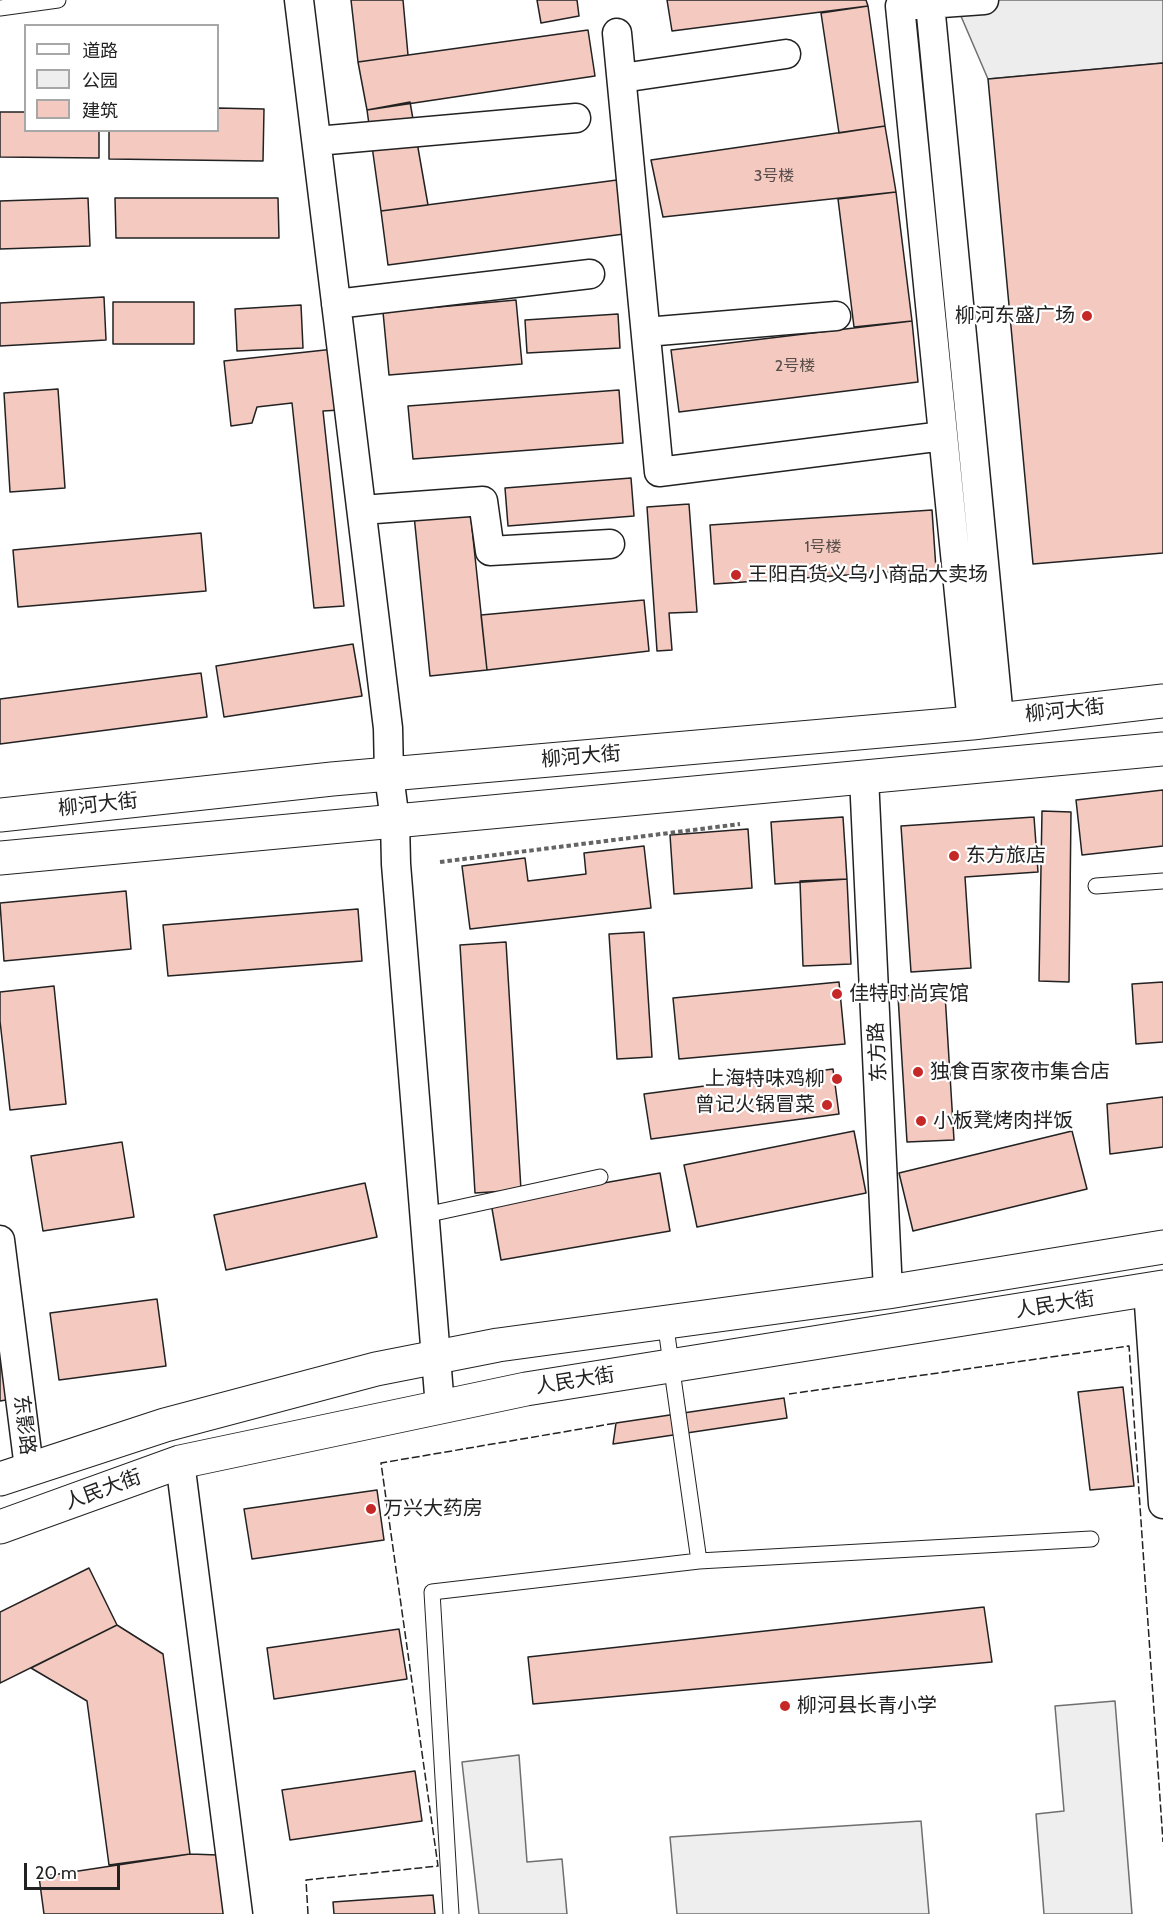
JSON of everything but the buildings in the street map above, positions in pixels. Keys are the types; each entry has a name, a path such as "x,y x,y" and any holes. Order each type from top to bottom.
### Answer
{"street":[{"path":"299,0 388,728 389,775 395,820 396,864 440,1407"},
{"path":"984,0 900,6 943,436 986,720"},
{"path":"930,4 986,720"},
{"path":"617,33 659,472 943,436"},
{"path":"622,78 786,54"},
{"path":"316,141 576,118"},
{"path":"336,304 590,274"},
{"path":"646,332 836,316"},
{"path":"362,510 483,501 490,551 610,544"},
{"name":"柳河大街","path":"0,815 389,775 986,720 1163,701"},
{"path":"0,858 1163,749"},
{"name":"东方路","path":"864,777 888,1292"},
{"name":"东影路","path":"0,1240 15,1474"},
{"name":"人民大街","path":"15,1474 165,1425 376,1369 498,1345 888,1292 1163,1247"},
{"path":"1156,1289 1163,1504"},
{"name":"人民大街","path":"0,1527 180,1462 526,1389 1156,1289"},
{"path":"180,1462 238,1914"}],"lane":[{"path":"0,8 58,0"},
{"path":"1096,886 1163,881"},
{"path":"425,1215 600,1177"},
{"path":"665,1321 699,1561"},
{"path":"451,1914 432,1592 699,1561 1091,1539"}],"path":[{"path":"440,862 745,824"}],"green space":[{"path":"1115,1701 1132,1914 1044,1914 1036,1814 1064,1811 1055,1706"},
{"path":"519,1755 527,1862 562,1859 567,1914 479,1914 462,1762"},
{"path":"921,1821 929,1914 677,1914 670,1837"}],"shaded area":[{"path":"954,0 1163,0 1163,63 988,79"}],"fence":[{"path":"789,1394 1129,1346 1163,1842"},
{"path":"308,1914 306,1880 438,1866 381,1463 616,1423"}],"place":[{"name":"柳河东盛广场","path":"1087,316"},
{"name":"王阳百货义乌小商品大卖场","path":"736,575"},
{"name":"东方旅店","path":"954,856"},
{"name":"佳特时尚宾馆","path":"837,994"},
{"name":"独食百家夜市集合店","path":"918,1072"},
{"name":"上海特味鸡柳","path":"837,1079"},
{"name":"曾记火锅冒菜","path":"827,1105"},
{"name":"小板凳烤肉拌饭","path":"921,1121"},
{"name":"万兴大药房","path":"371,1509"},
{"name":"柳河县长青小学","path":"785,1706"}]}
